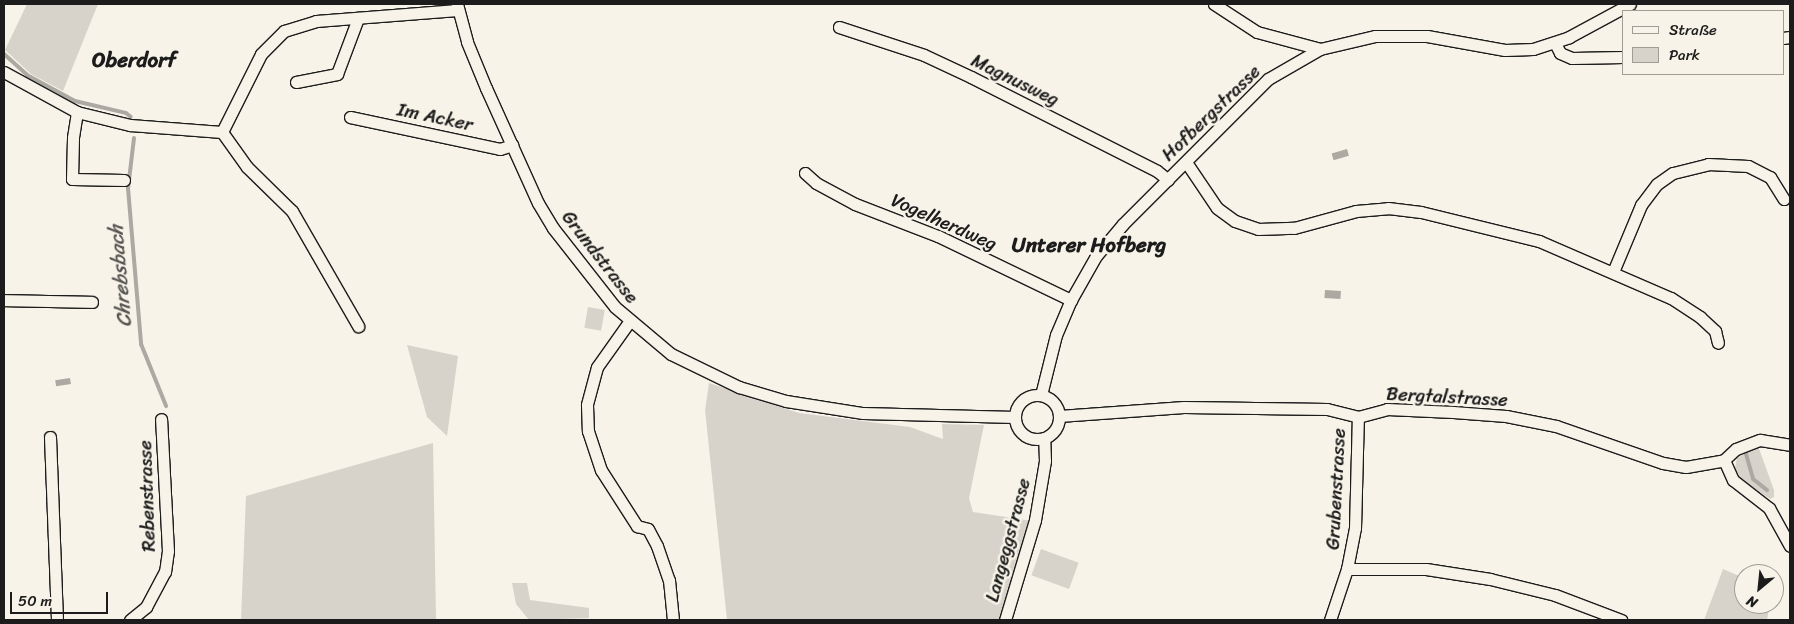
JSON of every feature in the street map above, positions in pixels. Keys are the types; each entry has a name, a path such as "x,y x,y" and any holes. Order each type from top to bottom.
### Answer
{"street":[{"path":"1214,4 1257,32 1320,49"},
{"name":"Hofbergstrasse","path":"1041,395 1052,347 1071,300 1108,241 1268,79 1320,49 1348,40 1398,34 1427,36 1505,50 1533,49 1555,43 1630,4"},
{"path":"222,132 254,65 277,36 306,22 457,7"},
{"name":"Grundstrasse","path":"457,7 467,42 512,145 553,228 598,288 629,322 691,366 739,387 786,401 863,413 1014,417"},
{"path":"296,82 337,74 358,18"},
{"name":"Magnusweg","path":"839,27 924,55 1158,171 1168,180"},
{"path":"1555,43 1560,52 1572,58 1622,57"},
{"path":"4,72 77,112 130,124 222,132 247,167 292,211 358,326"},
{"path":"77,112 73,138 72,179 124,180"},
{"name":"Im Acker","path":"350,117 500,149 512,145"},
{"path":"1186,162 1217,208 1235,221 1258,229 1294,228 1356,211 1388,208 1421,212 1539,241 1671,298 1700,317 1715,331 1718,343"},
{"path":"1614,272 1641,205 1657,184 1673,173 1708,164 1748,166 1770,178 1784,199"},
{"name":"Vogelherdweg","path":"805,173 816,183 855,204 938,236 1071,300"},
{"path":"4,300 92,302"},
{"path":"629,322 603,354 595,373 587,405 588,431 601,470 637,526 648,529 657,546 669,580 673,620"},
{"path":"1041,395 1054,403 1059,416 1056,429 1044,438 1024,435 1014,417 1023,400 1041,395"},
{"path":"1059,416 1184,407 1264,407 1327,408 1358,417"},
{"name":"Bergtalstrasse","path":"1358,417 1387,409 1506,416 1556,426 1674,466 1724,460 1736,449 1760,440 1790,446"},
{"name":"Grubenstrasse","path":"1330,620 1347,569 1356,508 1358,417"},
{"name":"Rebenstrasse","path":"130,620 146,606 165,572 168,551 161,419"},
{"path":"50,437 56,620"},
{"name":"Langeggstrasse","path":"1004,620 1035,520 1044,470 1044,438"},
{"path":"1724,460 1734,480 1769,508 1790,546"},
{"path":"1347,569 1426,569 1490,579 1555,595 1621,620"}],"green space":[{"path":"27,4 98,4 63,91 31,74 5,50"},
{"path":"588,307 605,310 601,331 584,328"},
{"path":"407,345 458,356 447,436 427,417"},
{"path":"709,383 799,413 910,427 943,439 942,424 984,425 969,498 973,512 1032,521 1011,599 999,620 727,620 705,410"},
{"path":"433,443 436,620 241,620 246,496"},
{"path":"1758,446 1774,490 1774,497 1770,499 1741,479 1735,468 1737,458"},
{"path":"1041,549 1079,563 1069,589 1031,575"},
{"path":"1723,569 1734,574 1734,614 1768,614 1767,620 1704,620"},
{"path":"512,583 527,583 530,600 589,608 589,618 529,620 516,604"}],"shaded area":[{"path":"1347,149 1349,156 1334,160 1332,153"},
{"path":"1325,290 1341,291 1340,299 1324,298"},
{"path":"70,378 71,384 56,386 55,380"}],"waterway":[{"name":"Chrebsbach","path":"4,54 27,75 75,101 126,113 131,117"},
{"name":"Chrebsbach","path":"134,138 128,188 141,344 166,406"},
{"path":"1746,454 1753,479 1767,490"}],"district":[{"name":"Oberdorf","path":"134,60"},
{"name":"Unterer Hofberg","path":"1089,245"}]}
